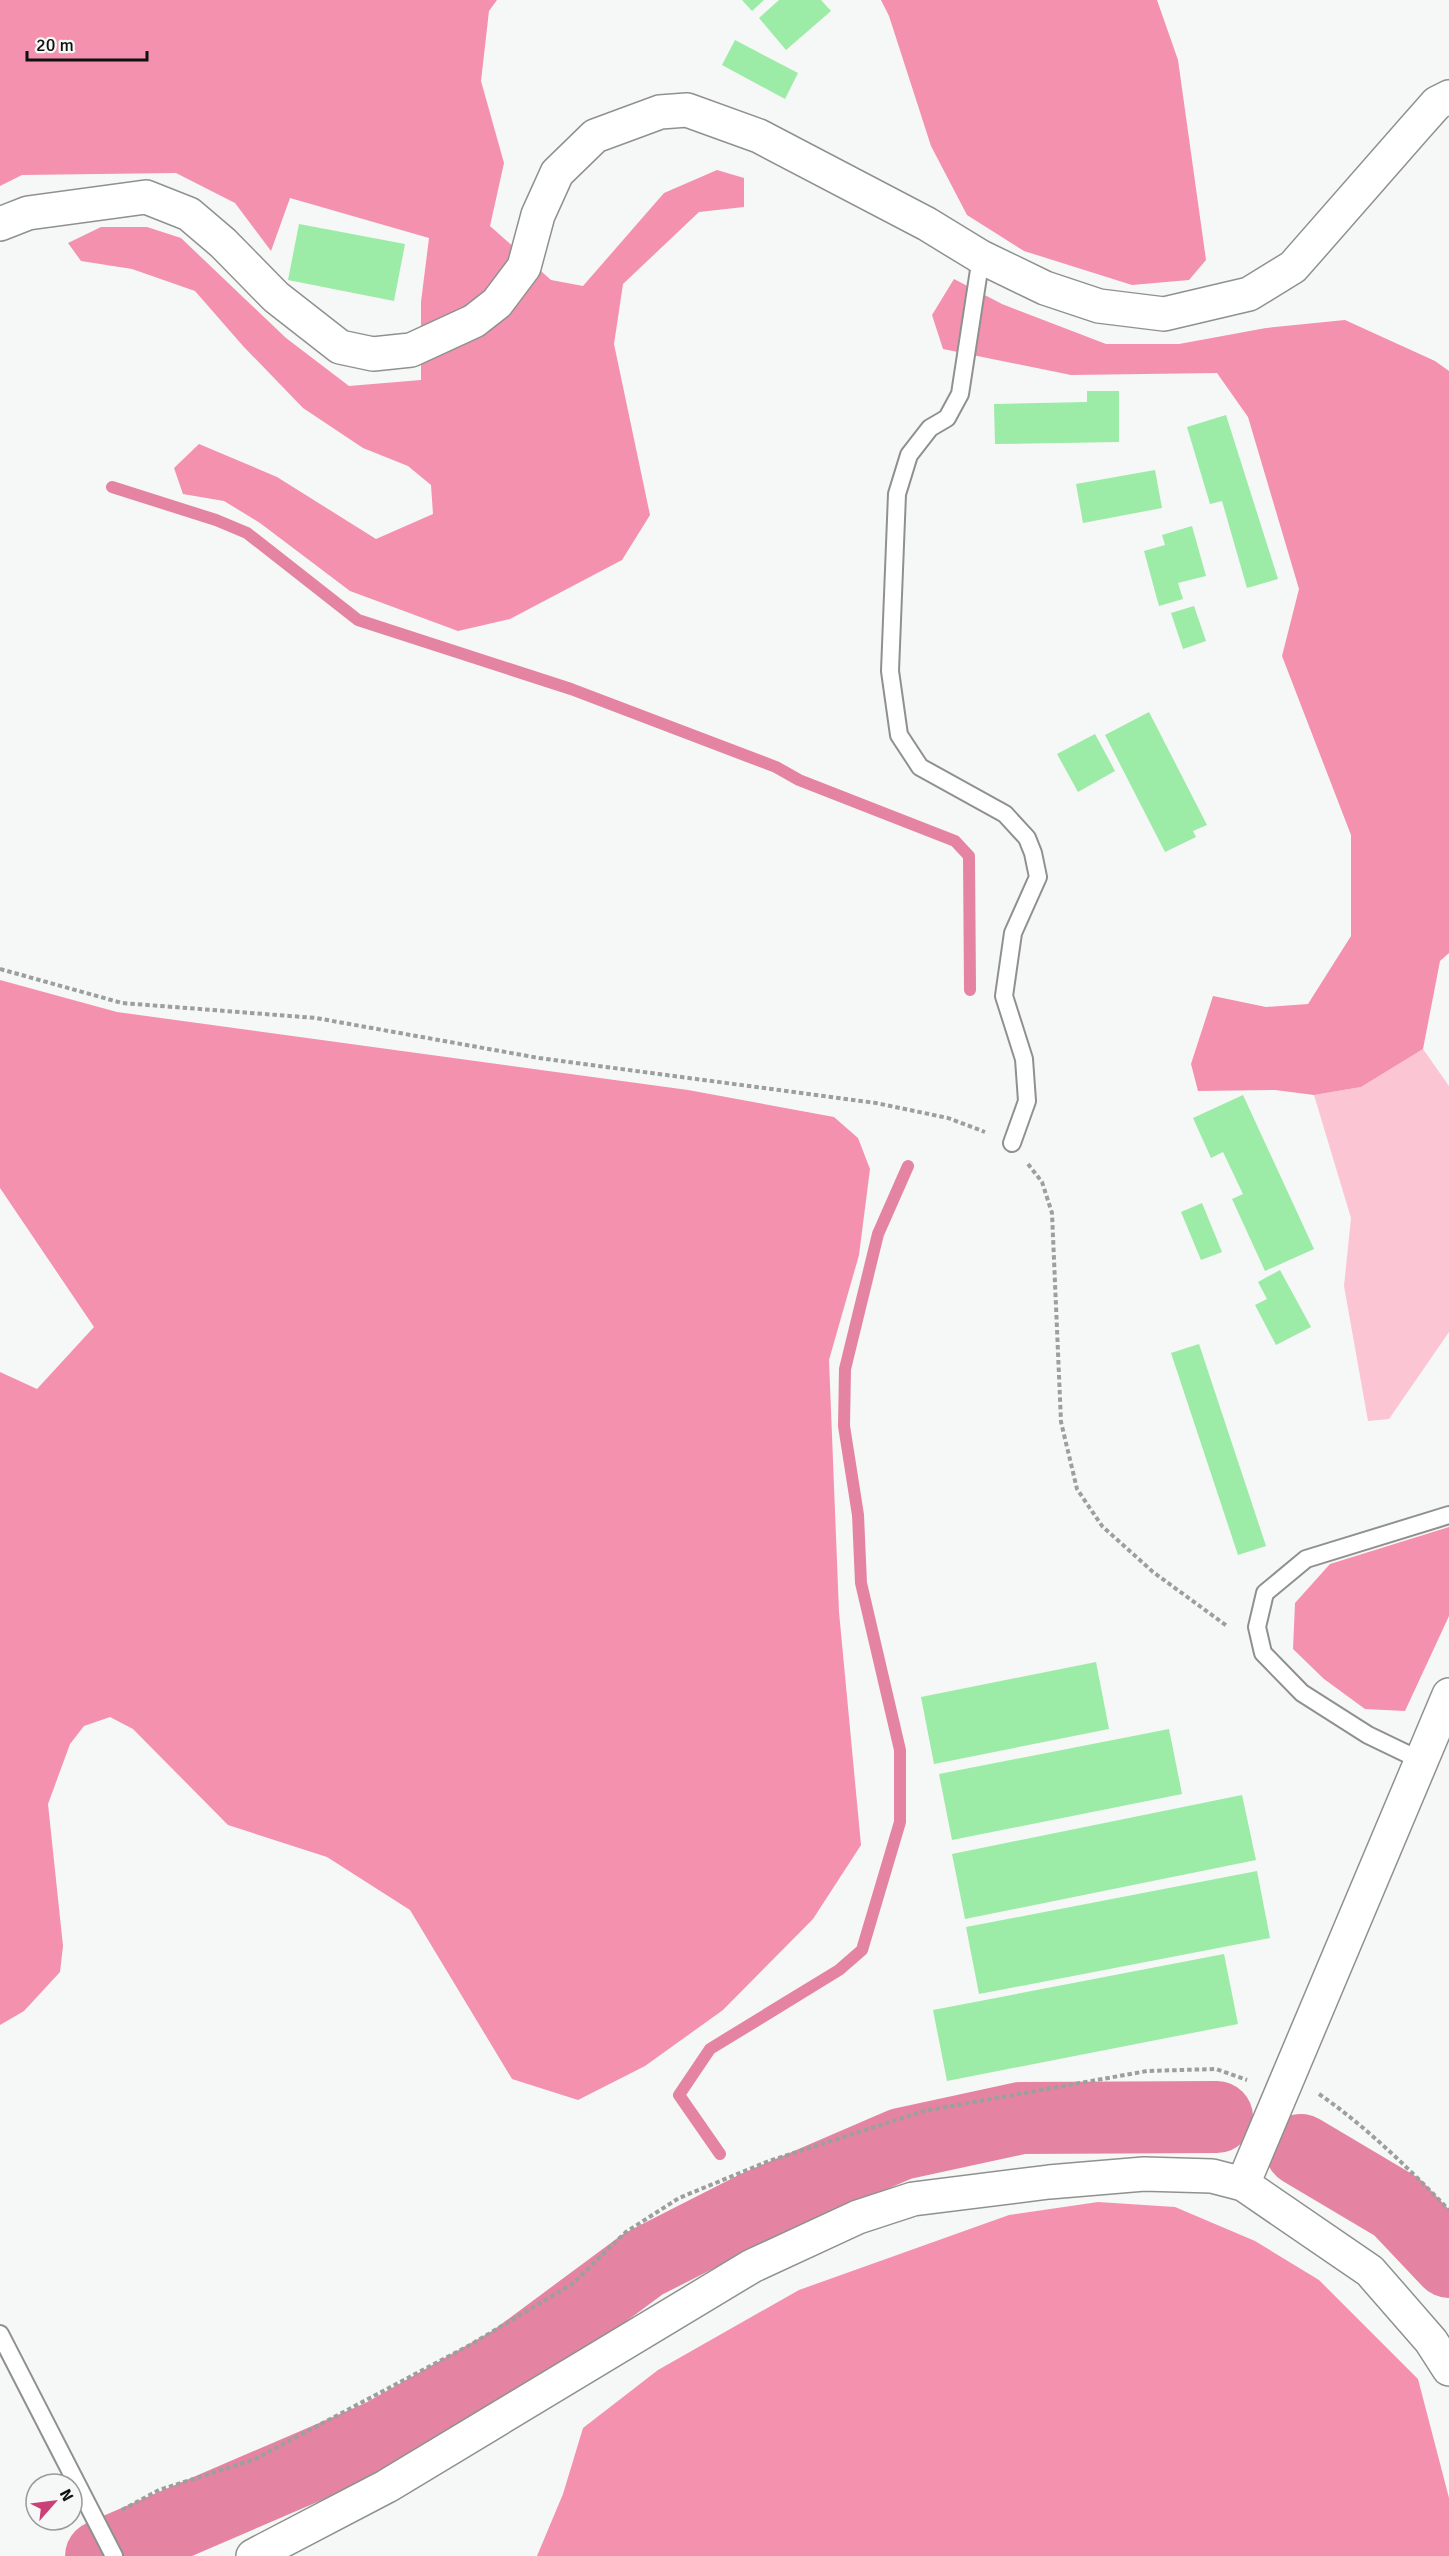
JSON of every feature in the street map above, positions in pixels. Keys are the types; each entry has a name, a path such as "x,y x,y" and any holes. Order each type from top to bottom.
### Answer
{"street":[{"path":"0,224 28,213 146,197 189,214 223,243 276,297 340,347 373,354 411,350 474,321 497,303 524,267 538,215 557,173 595,136 660,112 687,110 759,136 927,224 981,257 1045,288 1099,306 1164,314 1250,294 1293,267 1421,121 1437,104 1449,98"},
{"path":"1243,2184 1449,1695"},
{"path":"253,2556 387,2486 752,2266 858,2217 914,2199 1061,2181 1144,2174 1212,2176 1243,2184 1370,2271 1431,2341 1449,2369"}],"lane":[{"path":"981,257 960,394 947,418 930,428 909,455 897,495 890,671 899,735 920,767 1005,814 1027,838 1034,853 1038,877 1013,933 1004,996 1024,1059 1028,1101 1012,1143"},
{"path":"1422,1761 1368,1735 1302,1692 1263,1653 1257,1627 1265,1593 1306,1559 1449,1515"},
{"path":"0,2334 110,2549"}],"path":[{"path":"0,969 122,1004 316,1018 539,1058 876,1103 948,1118 1012,1143 1042,1182 1052,1213 1061,1422 1077,1489 1102,1526 1153,1572 1263,1653"},
{"path":"97,2523 159,2490 254,2460 470,2345 572,2284 626,2232 679,2198 769,2161 924,2111 1147,2071 1216,2069 1286,2083 1351,2116 1400,2159 1449,2210"}],"shaded area":[{"path":"0,0 497,0 489,11 481,81 504,163 490,226 551,280 583,286 664,193 717,170 744,178 744,207 699,212 623,284 614,344 650,515 622,560 510,619 458,631 350,591 260,523 224,501 183,494 174,468 199,444 277,477 376,539 433,514 431,485 408,466 363,448 303,408 243,346 195,291 132,269 81,261 68,243 101,227 147,227 181,238 286,338 349,386 421,380 421,302 429,238 290,198 271,251 235,203 176,173 22,175 0,186"},
{"path":"881,0 1157,0 1178,60 1206,260 1189,280 1132,285 1024,251 967,215 931,146 889,16"},
{"path":"954,279 1002,304 1106,344 1179,344 1266,328 1345,320 1435,361 1449,371 1449,953 1440,961 1423,1049 1361,1087 1314,1095 1275,1090 1198,1091 1191,1064 1213,996 1266,1007 1308,1004 1351,936 1351,835 1282,656 1299,589 1248,417 1217,373 1071,375 943,349 932,315"},
{"path":"0,980 117,1012 688,1090 834,1117 858,1138 870,1169 859,1255 829,1360 839,1612 861,1845 813,1919 723,2010 645,2066 578,2100 512,2079 410,1910 327,1857 228,1825 133,1729 110,1717 84,1726 70,1744 48,1804 63,1946 60,1972 24,2011 0,2025 0,1372 37,1389 94,1327 0,1188"},
{"path":"1423,1049 1449,1086 1449,1332 1389,1419 1368,1421 1344,1286 1351,1218 1314,1095 1361,1087"},
{"path":"1449,1527 1449,1616 1405,1711 1365,1709 1324,1679 1293,1649 1295,1603 1330,1564"},
{"path":"1098,2202 1175,2207 1255,2241 1319,2280 1418,2379 1449,2498 1449,2556 537,2556 563,2494 583,2428 658,2370 799,2290 1009,2215"}],"building":[{"path":"742,0 764,0 752,11"},
{"path":"779,0 821,0 831,11 786,50 759,18"},
{"path":"735,40 798,73 785,99 722,65"},
{"path":"299,224 405,244 394,301 288,280"},
{"path":"1087,391 1119,391 1119,442 995,444 994,404 1087,402"},
{"path":"1226,415 1278,579 1247,588 1222,501 1210,504 1187,427"},
{"path":"1155,470 1162,508 1083,523 1076,484"},
{"path":"1192,526 1206,576 1178,583 1183,599 1159,606 1144,551 1165,545 1162,535"},
{"path":"1194,606 1206,641 1183,649 1171,613"},
{"path":"1149,712 1207,825 1193,831 1196,837 1165,852 1105,735"},
{"path":"1095,734 1115,771 1078,792 1057,754"},
{"path":"1243,1095 1314,1249 1265,1271 1232,1199 1243,1194 1223,1152 1211,1158 1193,1118"},
{"path":"1202,1203 1222,1252 1201,1260 1181,1212"},
{"path":"1280,1270 1311,1327 1276,1345 1255,1305 1267,1299 1258,1282"},
{"path":"1199,1344 1266,1546 1238,1555 1171,1353"},
{"path":"1096,1662 1109,1729 934,1764 921,1697"},
{"path":"1169,1729 1182,1794 952,1840 939,1774"},
{"path":"1242,1795 1256,1860 965,1919 952,1854"},
{"path":"1257,1871 1270,1938 979,1994 966,1927"},
{"path":"1224,1954 1238,2024 947,2081 933,2010"}],"waterway":[{"path":"112,487 216,520 247,533 358,620 571,689 776,767 799,780 955,841 969,856 970,990"},
{"path":"720,2154 679,2095 710,2049 839,1970 862,1950 900,1822 900,1750 861,1583 858,1515 844,1426 845,1369 878,1234 908,1166"},
{"path":"101,2556 382,2435 512,2361 643,2264 757,2206 901,2144 1021,2118 1217,2117"},
{"path":"1301,2150 1397,2207 1449,2262"}]}
